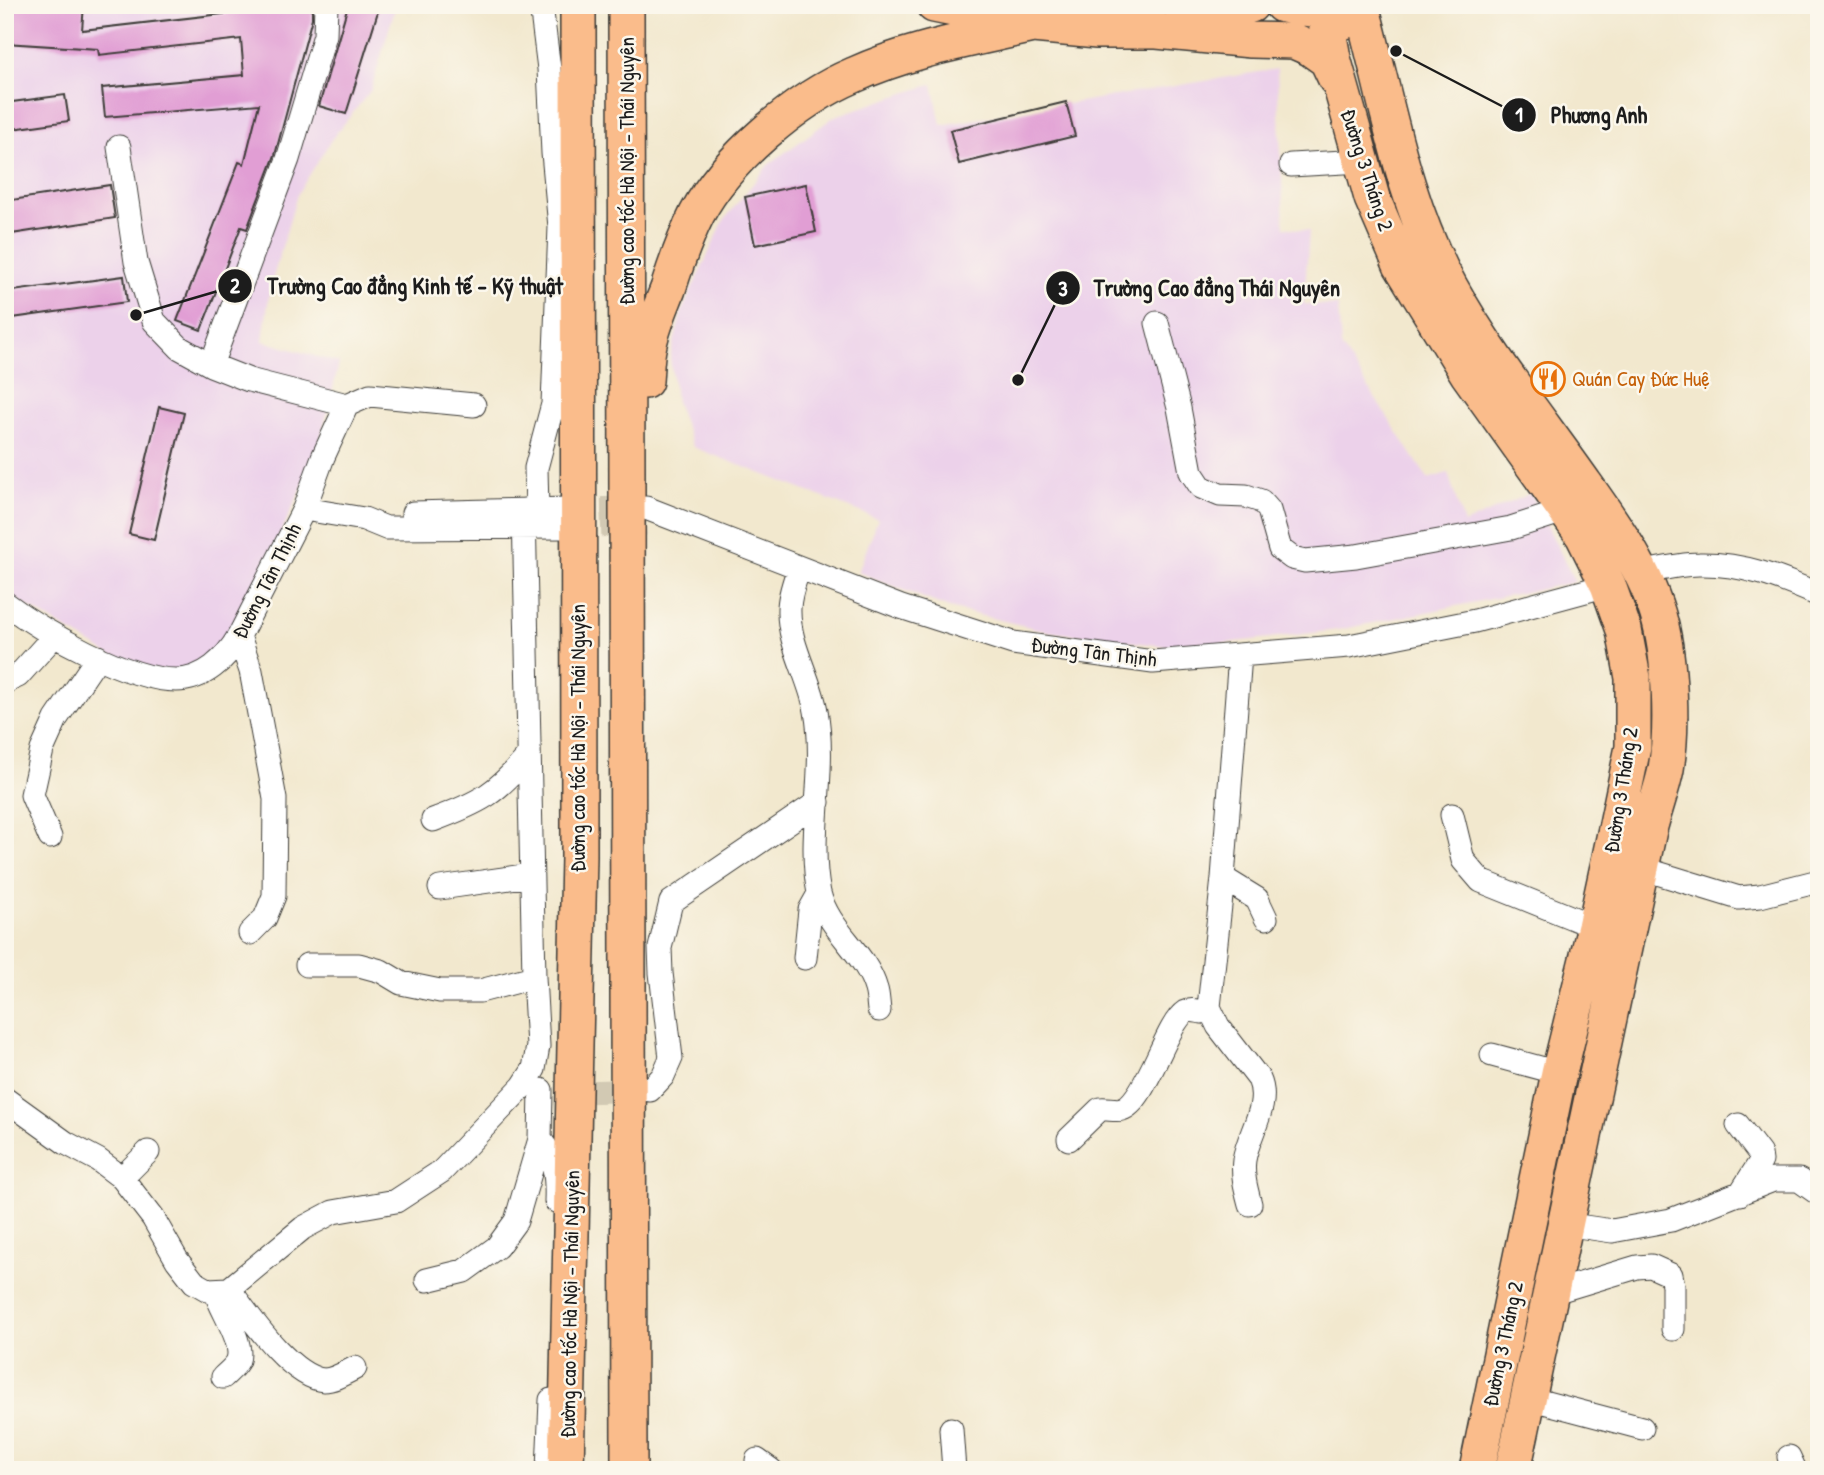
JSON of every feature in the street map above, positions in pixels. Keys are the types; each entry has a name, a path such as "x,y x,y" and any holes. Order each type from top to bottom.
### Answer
{"highway":[{"path":"569,5 578,150"},
{"name":"Đường cao tốc Hà Nội - Thái Nguyên","path":"566,1470 579,856 578,5"},
{"name":"Đường cao tốc Hà Nội - Thái Nguyên","path":"626,5 629,1470"},
{"path":"934,5 1033,25 1097,31 1157,31 1255,14 1288,34 1301,29 1325,7"},
{"path":"988,5 1033,25"},
{"path":"1282,5 1325,7 1352,32 1366,51 1381,88"},
{"name":"Đường 3 Tháng 2","path":"1361,5 1392,134 1423,229 1450,288 1484,342 1601,507 1641,572 1660,620 1667,656 1666,768 1633,827 1595,927 1559,1073 1477,1470"},
{"name":"Đường 3 Tháng 2","path":"1325,7 1333,58 1362,161 1380,218 1401,265 1468,374 1583,535 1608,584 1624,630 1633,678 1633,827 1641,868 1513,1470"},
{"path":"1255,14 1327,60 1344,95"},
{"path":"627,856 642,639 642,425 648,346 680,253 697,214 713,189 772,127 813,97 851,76 892,59 1033,25"}],"street":[{"path":"211,365 288,159 325,35 326,5"},
{"path":"427,1280 464,1271 497,1247 516,1221 540,1139 540,1090 534,1069 538,1046 531,875 528,516 536,468 553,404 560,227 549,69 541,5"},
{"path":"119,147 136,262 154,321 180,348 211,365 249,380 347,405 370,395 474,405"},
{"path":"1291,165 1362,161"},
{"path":"1157,323 1179,408 1191,472 1201,487 1220,495 1246,496 1261,501 1269,510 1280,549 1292,558 1305,561 1356,556 1511,528 1567,510"},
{"name":"Đường Tân Thịnh","path":"5,603 54,636 131,671 176,680 203,674 229,654 239,636 303,509 347,405"},
{"name":"Đường Tân Thịnh","path":"303,509 364,519 386,528 528,516 567,518"},
{"name":"Đường Tân Thịnh","path":"646,516 677,520 901,607 1013,643 1153,662 1349,646 1475,621 1608,584"},
{"path":"1641,572 1700,564 1724,565 1770,575 1819,595"},
{"path":"799,568 789,609 792,637 817,712 820,748 816,852 819,894 829,916 865,967 876,988 879,1010"},
{"path":"5,682 18,676 54,636"},
{"path":"239,636 254,682 275,799 274,895 265,918 250,933"},
{"path":"1240,655 1223,878 1209,1007 1218,1026 1264,1088 1254,1133 1245,1157 1244,1175 1250,1204"},
{"path":"50,837 32,795 41,750 56,719 98,657"},
{"path":"433,820 474,805 505,783 529,755"},
{"path":"650,1090 663,1076 671,1058 660,948 671,902 818,802"},
{"path":"1452,815 1463,859 1481,881 1595,927"},
{"path":"1641,868 1739,898 1760,896 1819,881"},
{"path":"440,888 531,875"},
{"path":"1223,878 1256,899 1266,918"},
{"path":"806,958 810,910 819,894"},
{"path":"307,965 359,965 381,971 401,984 440,991 480,991 534,977"},
{"path":"1069,1139 1100,1108 1118,1110 1131,1104 1178,1020 1192,1010 1202,1012 1209,1007"},
{"path":"1492,1055 1559,1073"},
{"path":"5,1099 66,1143 98,1160 122,1178 153,1218 177,1261 194,1282 208,1290 222,1290 303,1228 334,1212 396,1201 443,1171 540,1090"},
{"path":"1738,1125 1760,1154 1761,1161 1740,1194"},
{"path":"540,1139 549,1150 556,1189 548,1470"},
{"path":"122,1178 148,1152"},
{"path":"1564,1224 1612,1231 1671,1220 1773,1180 1799,1180 1819,1194"},
{"path":"1551,1293 1637,1267 1651,1266 1671,1275 1674,1329"},
{"path":"222,1290 284,1355 310,1377 326,1380 355,1368"},
{"path":"222,1290 219,1306 239,1343 238,1361 223,1377"},
{"path":"1528,1398 1642,1428"},
{"path":"951,1429 954,1470"}],"shaded area":[{"path":"5,5 396,5 371,90 331,140 297,195 270,288 263,341 339,363 317,455 239,623 212,656 182,670 151,671 115,658 5,593"},
{"path":"1277,69 1284,227 1309,231 1304,304 1338,306 1341,346 1428,479 1448,473 1464,524 1531,493 1575,582 1338,630 1182,648 1051,632 949,608 858,572 878,519 693,447 676,402 670,358 682,311 724,220 768,165 835,116 933,84 941,125"}],"building":[{"path":"5,5 84,5 82,30 239,12 238,5 312,5 312,18 275,155 247,229 241,227 201,330 177,321 239,162 244,164 259,104 105,117 102,88 244,75 241,39 99,55 98,49 5,43"},
{"path":"348,5 380,5 346,114 319,106"},
{"path":"65,95 69,121 5,130 5,103"},
{"path":"1066,102 1075,136 959,164 950,130"},
{"path":"806,184 816,232 755,245 745,197"},
{"path":"110,185 115,218 5,235 5,201"},
{"path":"124,276 127,302 5,319 5,292"},
{"path":"159,407 184,413 154,540 129,534"}],"tunnel":[{"path":"567,509 639,508"},
{"path":"567,527 646,524"},
{"path":"556,1093 640,1090"}],"place":[{"name":"Phương Anh","path":"1396,51"},
{"name":"Trường Cao đẳng Kinh tế - Kỹ thuật","path":"136,315"},
{"name":"Quán Cay Đức Huệ","path":"1548,379"},
{"name":"Trường Cao đẳng Thái Nguyên","path":"1018,380"}]}
